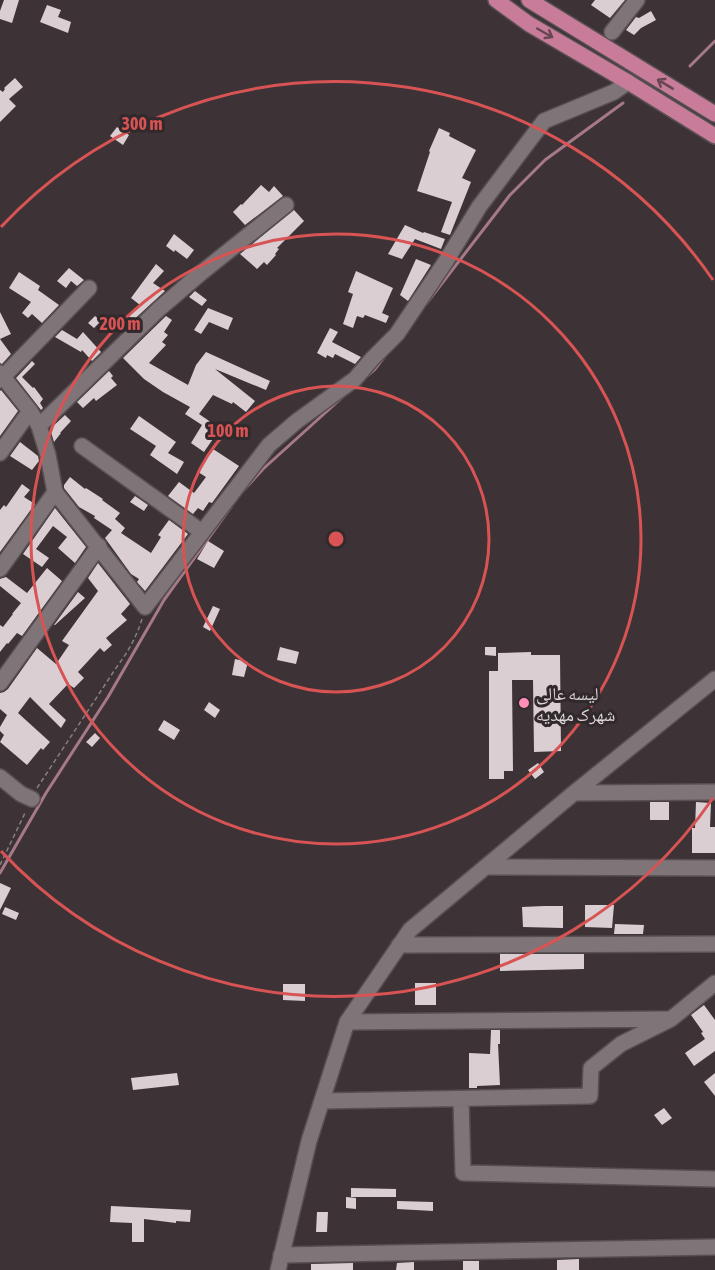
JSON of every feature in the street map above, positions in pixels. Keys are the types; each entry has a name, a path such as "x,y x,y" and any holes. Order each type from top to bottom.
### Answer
{"main road":[{"path":"496,0 529,24 715,136"},
{"path":"529,0 715,114"}],"street":[{"path":"612,32 637,0"},
{"path":"88,288 1,376 30,411 39,426 56,492 145,607 270,446 297,421 355,379 397,334 479,207 544,121 614,92 628,82"},
{"path":"39,426 159,309 286,205"},
{"path":"0,453 30,411"},
{"path":"82,446 202,532"},
{"path":"0,569 56,492"},
{"path":"0,683 99,546"},
{"path":"715,679 410,930 347,1022 309,1141 280,1263 715,1246"},
{"path":"0,777 21,794 32,799"},
{"path":"574,793 715,792"},
{"path":"485,867 715,868"},
{"path":"399,945 715,944"},
{"path":"322,1101 590,1096 591,1068 621,1044 670,1019 715,983"},
{"path":"347,1022 670,1019"},
{"path":"461,1098 463,1173 715,1179"}],"path":[{"path":"0,865 40,782 127,654 137,635 145,607"}],"building":[{"path":"4,0 19,0 12,23 0,19"},
{"path":"595,0 625,0 610,18 591,5"},
{"path":"47,5 61,10 58,17 71,22 68,33 40,22"},
{"path":"651,11 656,20 641,28 634,35 626,30 636,17 639,18"},
{"path":"15,78 23,87 9,99 16,106 0,122 0,90 3,92 4,88"},
{"path":"117,127 129,135 123,145 110,136"},
{"path":"439,128 476,150 462,178 471,182 450,235 441,232 452,202 417,191 429,151"},
{"path":"261,185 269,192 274,186 283,196 245,225 233,212"},
{"path":"294,210 304,221 277,248 279,249 276,255 267,265 264,262 257,269 240,254"},
{"path":"405,225 445,239 441,249 415,239 402,259 388,254"},
{"path":"174,234 194,250 187,259 166,246"},
{"path":"416,259 431,265 408,301 400,295"},
{"path":"156,264 164,271 153,283 165,291 128,325 124,321 140,305 131,298"},
{"path":"69,268 84,280 77,286 71,281 66,288 57,281"},
{"path":"356,271 393,288 382,313 389,316 386,323 365,315 363,318 357,316 353,328 343,324 353,294 348,292"},
{"path":"19,272 40,286 38,290 59,305 42,323 32,314 28,318 22,313 31,302 9,288"},
{"path":"195,291 207,300 202,306 189,297"},
{"path":"208,308 233,318 228,330 209,322 201,334 194,330"},
{"path":"0,312 11,334 0,339"},
{"path":"95,316 101,321 94,328 88,323"},
{"path":"166,316 172,320 164,332 168,335 162,342 166,345 149,363 188,385 196,365 206,352 270,381 266,390 215,369 255,401 246,412 233,402 232,404 213,395 199,414 219,430 204,452 191,443 202,425 185,414 190,407 144,379 123,358"},
{"path":"330,328 338,332 332,342 361,357 355,364 335,354 333,358 327,355 326,358 317,353"},
{"path":"62,330 77,339 83,332 101,352 92,361 82,350 81,352 55,337"},
{"path":"0,339 11,354 2,364 0,363"},
{"path":"32,361 35,364 22,377 43,399 40,403 43,408 41,410 16,378"},
{"path":"109,371 117,385 96,401 94,398 83,408 77,402"},
{"path":"0,391 18,411 0,436"},
{"path":"65,415 71,421 54,442 50,429"},
{"path":"139,416 176,442 168,453 184,462 177,474 150,455 156,446 130,429"},
{"path":"20,442 38,456 39,461 32,470 10,456"},
{"path":"213,449 239,466 212,503 209,502 203,511 198,508 193,514 168,496 179,482 194,493 206,477 198,472"},
{"path":"70,477 120,513 115,519 125,528 121,533 151,553 161,537 158,535 169,520 188,534 145,591 137,582 139,579 131,574 105,538 112,530 79,507 64,488"},
{"path":"22,484 30,490 24,497 35,504 0,552 0,510 4,505 6,507"},
{"path":"135,496 148,505 144,511 130,502"},
{"path":"55,508 86,547 75,563 58,548 67,537 53,526 36,549 49,558 42,567 23,554"},
{"path":"208,541 224,551 214,568 197,559"},
{"path":"98,563 130,604 121,614 127,620 106,638 112,645 104,652 100,648 78,672 84,678 74,688 68,684 49,704 66,720 61,728 30,697 18,713 50,742 43,750 41,748 27,765 0,742 4,735 0,727 7,715 0,709 0,693 8,689 37,648 56,664 69,645 62,641 98,591 88,578"},
{"path":"47,568 62,581 22,636 17,633 0,652 0,625 3,627 21,603 0,586 0,579 6,577 27,593"},
{"path":"78,592 85,598 54,625"},
{"path":"213,606 220,609 210,631 203,627"},
{"path":"280,647 299,652 296,664 277,660"},
{"path":"485,647 496,647 496,656 485,655"},
{"path":"531,652 531,655 560,655 561,751 534,752 533,680 512,680 513,771 504,771 504,779 489,779 489,671 498,671 498,653"},
{"path":"235,659 248,662 244,677 232,675"},
{"path":"209,702 220,710 215,718 204,710"},
{"path":"164,720 180,730 174,740 158,730"},
{"path":"95,733 100,738 92,747 86,742"},
{"path":"538,763 544,772 535,779 528,770"},
{"path":"650,802 669,802 669,820 650,820"},
{"path":"696,802 711,803 710,827 715,827 715,853 692,853 692,828 695,828"},
{"path":"0,883 11,888 0,910"},
{"path":"585,905 614,905 612,928 585,927"},
{"path":"563,906 563,928 523,927 522,907"},
{"path":"5,907 19,913 16,920 2,914"},
{"path":"615,924 644,925 643,934 614,934"},
{"path":"500,954 584,954 584,969 500,971"},
{"path":"415,983 436,983 436,1005 415,1005"},
{"path":"283,984 305,984 305,1001 283,1000"},
{"path":"704,1005 715,1020 715,1051 694,1066 685,1053 705,1039 691,1015"},
{"path":"491,1030 500,1030 500,1044 498,1044 500,1085 469,1088 469,1053 490,1054"},
{"path":"177,1073 179,1085 133,1090 131,1078"},
{"path":"715,1073 715,1096 704,1082"},
{"path":"664,1108 672,1118 662,1125 654,1115"},
{"path":"351,1188 396,1189 396,1197 351,1197"},
{"path":"346,1197 356,1198 356,1209 346,1208"},
{"path":"397,1201 433,1202 433,1211 397,1209"},
{"path":"111,1206 191,1210 190,1222 176,1221 176,1223 144,1219 144,1242 132,1242 132,1223 110,1222"},
{"path":"317,1212 328,1212 327,1232 316,1232"},
{"path":"579,1259 579,1270 557,1270 557,1260"},
{"path":"463,1261 479,1261 479,1270 463,1270"},
{"path":"414,1262 414,1270 396,1270 397,1263"},
{"path":"353,1263 353,1270 311,1270 311,1264"}],"waterway":[{"path":"690,66 715,41"},
{"path":"426,304 510,195 545,160 623,103"},
{"path":"367,376 385,356"},
{"path":"242,492 263,469 346,394"},
{"path":"0,873 46,793 108,697 164,600 231,507"}],"place":[{"name":"لیسه عالی شهرک مهدیه","path":"524,703"}]}
